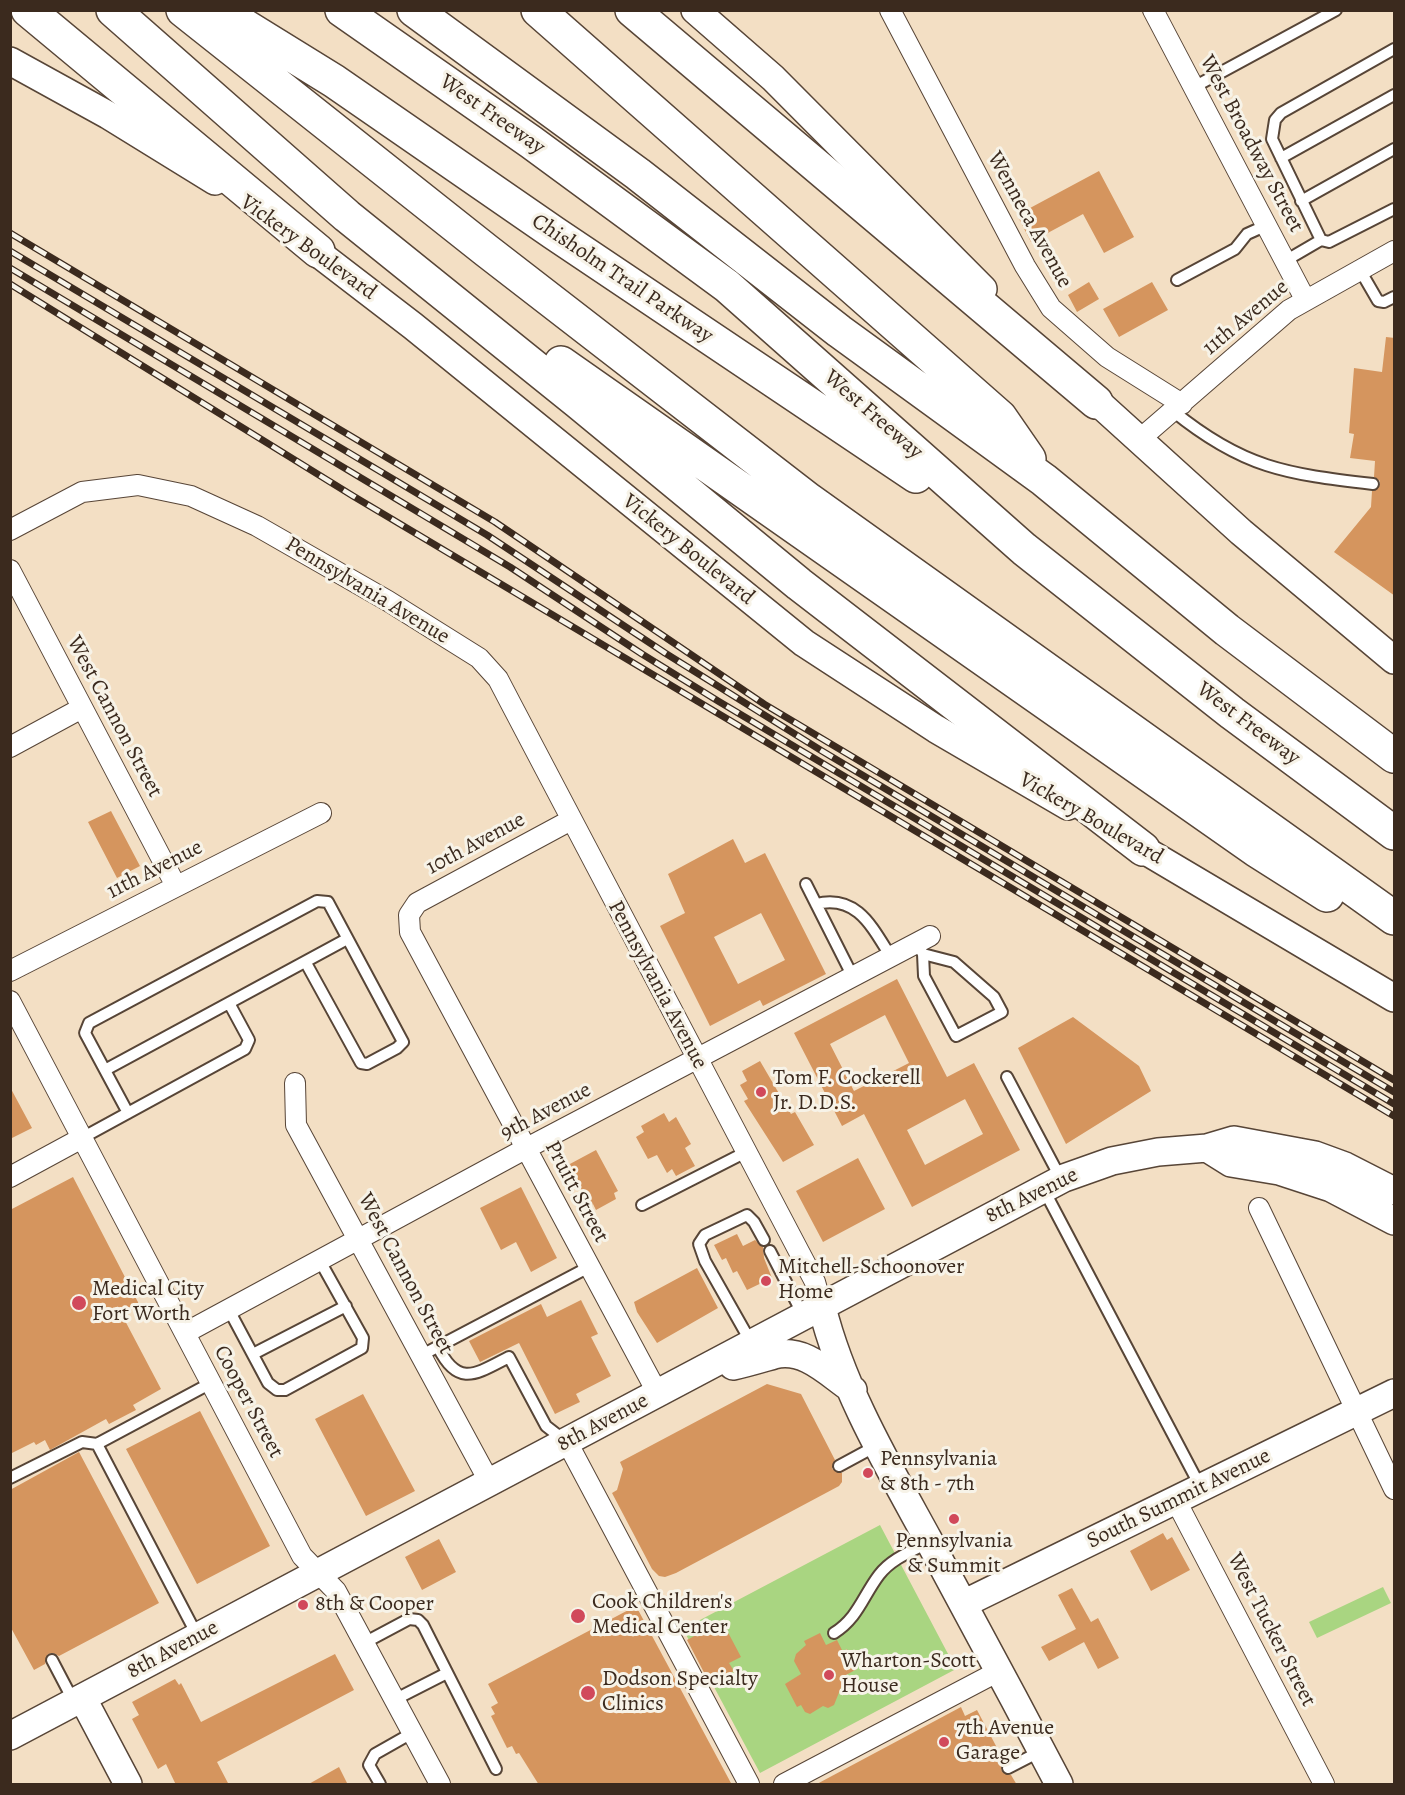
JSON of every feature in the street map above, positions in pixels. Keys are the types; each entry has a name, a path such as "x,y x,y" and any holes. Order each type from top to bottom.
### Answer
{"highway":[{"path":"28,10 318,251"},
{"path":"113,10 347,216 586,394 1256,849 1395,939"},
{"path":"183,10 245,41 487,251 802,494 1395,918"},
{"name":"Chisholm Trail Parkway","path":"219,10 245,41 334,81 554,233 1024,549"},
{"name":"West Freeway","path":"342,10 531,142 727,286 1024,549 1232,713 1395,833"},
{"name":"West Freeway","path":"414,10 638,174 839,331 1044,480 1227,630 1395,756"},
{"path":"538,10 1000,417 1044,480"},
{"path":"632,10 1096,402"},
{"path":"586,394 799,584 1143,849"}],"main road":[{"path":"695,10 773,78 1096,402 1241,532 1395,660"},
{"name":"Vickery Boulevard","path":"10,61 131,128 318,251 552,437 776,622 844,672 958,743 1395,998"},
{"name":"8th Avenue","path":"10,1736 702,1371 1052,1183 1112,1161 1149,1153 1208,1148 1234,1140 1292,1149 1345,1166 1395,1191"},
{"path":"1208,1148 1231,1163 1279,1171 1331,1188 1395,1221"},
{"name":"Pennsylvania Avenue","path":"813,1312 827,1327 879,1445 1059,1785"},
{"path":"702,1371 792,1353 810,1359 853,1390"},
{"name":"South Summit Avenue","path":"963,1604 1395,1393"},
{"path":"79,1701 128,1785"}],"street":[{"name":"Wenneca Avenue","path":"890,10 1030,276 1051,308 1107,357 1178,408"},
{"name":"West Broadway Street","path":"1153,10 1305,299"},
{"name":"11th Avenue","path":"1140,440 1288,310 1395,251"},
{"name":"Pennsylvania Avenue","path":"10,530 82,492 138,485 191,496 257,526 388,601 479,658 498,679 815,1282 813,1312"},
{"name":"West Cannon Street","path":"10,570 176,886"},
{"path":"10,747 82,708"},
{"name":"11th Avenue","path":"10,971 321,813"},
{"name":"10th Avenue","path":"409,915 417,903 571,820"},
{"name":"Pruitt Street","path":"409,915 410,932 658,1394"},
{"name":"9th Avenue","path":"185,1334 525,1149 891,957 923,945"},
{"name":"Cooper Street","path":"13,1011 302,1556 317,1575 336,1591 440,1785"},
{"name":"West Cannon Street","path":"295,1083 296,1125 360,1239 430,1351 490,1483"},
{"path":"10,1177 82,1138"},
{"path":"1259,1208 1395,1489"},
{"path":"567,1442 749,1785"},
{"name":"West Tucker Street","path":"1175,1499 1323,1785"},
{"path":"784,1785 999,1671"}],"lane":[{"path":"1194,87 1336,10"},
{"path":"1321,240 1272,139 1275,120 1281,113 1395,49"},
{"path":"1281,158 1395,95"},
{"path":"1301,201 1395,149"},
{"path":"1285,261 1321,240 1329,242 1395,209"},
{"path":"1177,280 1235,249 1247,234 1267,225"},
{"path":"1360,270 1378,301 1384,302 1395,297"},
{"path":"1178,408 1216,444 1274,469 1373,484"},
{"path":"806,884 853,977"},
{"path":"128,1113 85,1033 89,1023 317,901 328,902 403,1042 398,1048 367,1064 360,1063 306,963"},
{"path":"816,904 827,901 856,908 866,918 891,957"},
{"path":"105,1070 348,939"},
{"path":"923,945 954,962 994,997 1002,1012 956,1036 924,976 923,945"},
{"path":"82,1138 245,1049 249,1040 229,1003"},
{"path":"1007,1077 1052,1183 1201,1487"},
{"path":"642,1206 746,1152"},
{"path":"752,1344 705,1261 699,1244 705,1234 747,1215 754,1222 764,1240"},
{"path":"770,1251 813,1312"},
{"path":"229,1310 268,1383 277,1390 285,1390 362,1348 363,1338 320,1261"},
{"path":"567,1442 546,1426 509,1357 473,1375 457,1372 430,1351 589,1267"},
{"path":"253,1354 346,1306"},
{"path":"10,1478 82,1442 97,1444 211,1383"},
{"path":"97,1444 198,1637"},
{"path":"839,1466 879,1445"},
{"path":"834,1633 855,1616 879,1575 889,1565 929,1542"},
{"path":"364,1643 409,1620 418,1620 423,1625 496,1769"},
{"path":"52,1660 79,1701"},
{"path":"394,1700 447,1673"},
{"path":"380,1785 369,1765 375,1754 412,1733"},
{"path":"1008,1768 1041,1751"}],"green space":[{"path":"880,1525 956,1669 760,1773 683,1629"},
{"path":"1383,1587 1391,1603 1317,1638 1309,1622"}],"building":[{"path":"1099,171 1134,237 1104,253 1083,214 1031,242 1017,215"},
{"path":"1089,282 1099,299 1077,312 1068,295"},
{"path":"1152,282 1168,310 1119,337 1103,309"},
{"path":"1386,337 1395,338 1395,596 1334,552 1371,507 1372,491 1380,485 1380,481 1374,477 1375,461 1350,458 1354,434 1349,433 1354,368 1382,372"},
{"path":"111,811 140,866 117,878 88,822"},
{"path":"733,839 745,863 765,853 826,974 763,1006 760,1000 710,1026 660,926 685,913 668,874","holes":["761,913 785,960 738,984 714,937"]},
{"path":"897,979 947,1077 974,1063 1020,1150 912,1207 864,1114 842,1126 794,1033","holes":["885,1015 909,1063 854,1091 830,1044","965,1099 983,1134 925,1165 907,1130"]},
{"path":"1073,1017 1139,1066 1151,1091 1066,1144 1018,1048"},
{"path":"760,1061 791,1114 795,1112 814,1145 783,1162 744,1101 748,1099 740,1085 747,1081 742,1071"},
{"path":"10,1087 32,1128 10,1139"},
{"path":"664,1113 669,1122 676,1117 691,1144 685,1148 695,1166 676,1176 672,1169 667,1173 657,1155 648,1159 636,1137 644,1132 641,1126"},
{"path":"596,1150 618,1191 614,1193 616,1199 596,1210 593,1204 590,1206 568,1165"},
{"path":"858,1158 885,1209 823,1242 796,1191"},
{"path":"73,1177 140,1306 122,1315 161,1389 133,1405 136,1410 109,1424 106,1419 50,1450 45,1440 36,1445 34,1442 10,1454 10,1210"},
{"path":"521,1187 557,1258 531,1272 516,1242 501,1250 480,1208"},
{"path":"737,1234 743,1246 755,1240 763,1247 764,1258 772,1278 747,1290 737,1271 733,1273 726,1258 722,1260 714,1245"},
{"path":"697,1268 718,1308 657,1343 637,1312 634,1302"},
{"path":"581,1300 598,1334 591,1337 611,1376 576,1394 580,1402 555,1414 519,1343 480,1362 469,1341 541,1304 547,1317"},
{"path":"767,1384 801,1394 835,1460 832,1469 842,1473 842,1482 839,1486 676,1573 665,1577 659,1576 652,1569 612,1493 617,1490 623,1469 620,1462"},
{"path":"363,1394 415,1491 366,1516 315,1419"},
{"path":"200,1411 270,1546 197,1584 126,1449"},
{"path":"79,1452 159,1603 59,1656 53,1653 48,1654 45,1664 34,1670 10,1626 10,1490"},
{"path":"1163,1533 1167,1540 1172,1537 1190,1570 1151,1591 1130,1551"},
{"path":"439,1539 456,1572 422,1590 405,1557"},
{"path":"1072,1588 1091,1622 1098,1618 1119,1658 1098,1669 1084,1642 1049,1661 1041,1647 1076,1629 1058,1595"},
{"name":"Dodson Specialty Clinics","path":"636,1606 732,1785 539,1785 519,1753 516,1754 512,1746 507,1748 491,1716 495,1714 491,1707 498,1703 488,1684"},
{"path":"722,1621 741,1657 729,1663 734,1671 710,1684 687,1640"},
{"name":"Wharton-Scott House","path":"820,1633 826,1645 837,1640 843,1652 847,1649 857,1669 846,1675 834,1705 828,1708 823,1706 810,1714 805,1712 801,1705 797,1707 785,1684 801,1674 794,1661 796,1654 806,1645 804,1641"},
{"path":"335,1654 354,1690 217,1762 229,1785 176,1785 166,1764 158,1769 132,1719 139,1715 132,1702 175,1679 179,1685 181,1683 201,1722"},
{"name":"7th Avenue Garage","path":"961,1707 965,1716 977,1710 1004,1761 1001,1767 1002,1772 1011,1775 1017,1785 815,1785"},
{"path":"339,1767 348,1785 307,1785"}],"railway":[{"path":"10,233 495,522 764,704 1394,1080"},
{"path":"10,251 487,535 665,653 822,751 1394,1092"},
{"path":"10,268 510,567 718,701 1394,1104"},
{"path":"10,284 353,496 1394,1116"}],"place":[{"name":"Tom F. Cockerell Jr. D.D.S.","path":"761,1092"},
{"name":"Mitchell-Schoonover Home","path":"766,1281"},
{"name":"Medical City Fort Worth","path":"79,1303"},
{"name":"Pennsylvania & 8th - 7th","path":"868,1473"},
{"name":"Pennsylvania & Summit","path":"954,1519"},
{"name":"8th & Cooper","path":"303,1605"},
{"name":"Cook Children's Medical Center","path":"578,1616"},
{"name":"Wharton-Scott House","path":"829,1675"},
{"name":"Dodson Specialty Clinics","path":"588,1693"},
{"name":"7th Avenue Garage","path":"944,1742"}]}
